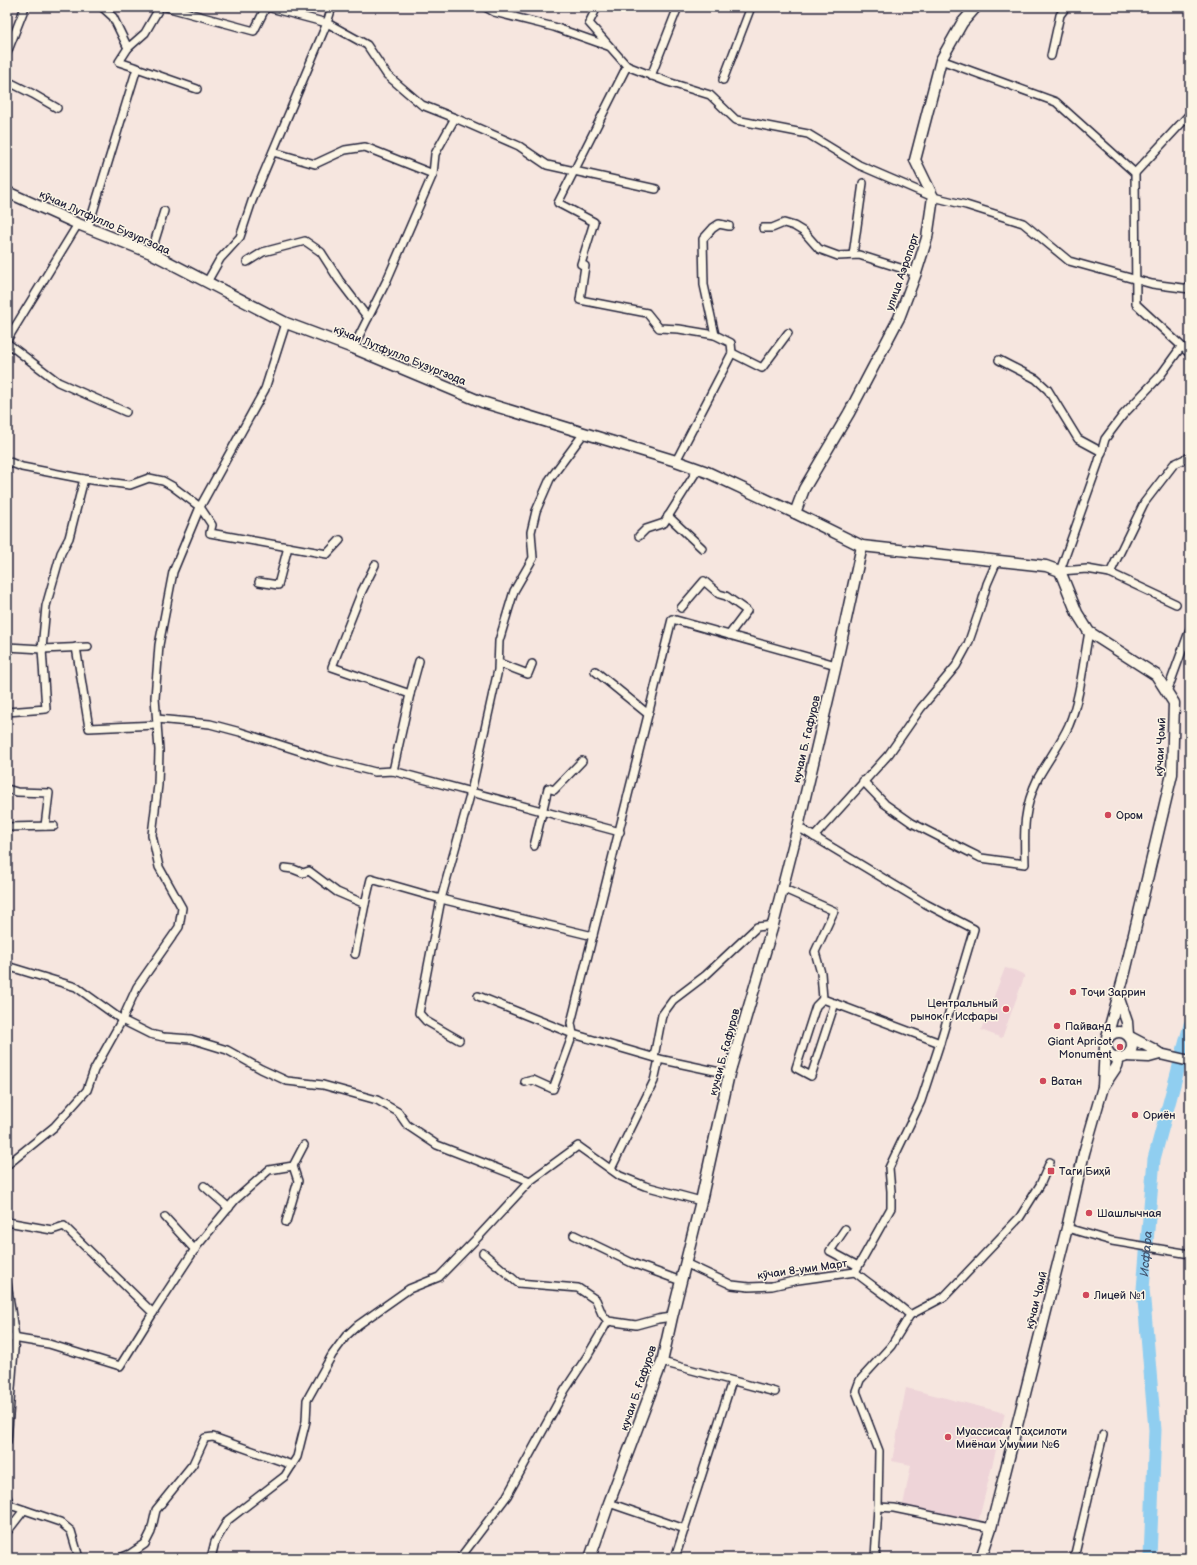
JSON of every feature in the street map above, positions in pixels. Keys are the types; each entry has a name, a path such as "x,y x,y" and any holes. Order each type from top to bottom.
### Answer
{"main road":[{"path":"933,197 915,160 941,60 962,23 976,7"},
{"name":"кӯчаи Лутфулло Бузургзода","path":"7,192 78,224 150,253 286,323 353,348 482,402 698,469 862,546"},
{"name":"улица Аэропорт","path":"794,513 804,489 852,407 896,324 916,274 927,238 933,197"},
{"path":"862,546 998,560 1046,566 1060,570"},
{"name":"кучаи Б. Ғафуров","path":"590,1558 662,1362 701,1201 729,1074 773,925 798,827 862,546"},
{"name":"кӯчаи Ҷомӣ","path":"981,1558 991,1528 1067,1228 1084,1153 1103,1087 1106,1042 1172,774 1174,703 1156,675 1089,632 1077,613 1060,570"},
{"path":"1103,1087 1123,1057 1129,1053 1132,1045 1127,1022 1118,996"},
{"path":"1163,1055 1149,1057 1112,1056 1106,1050 1106,1042 1110,1034 1119,1031 1163,1055 1190,1061"}],"street":[{"path":"7,53 25,7"},
{"path":"102,7 113,17 128,48"},
{"path":"160,7 145,33 128,48 119,62 197,89"},
{"path":"166,7 254,31 267,7 327,24 367,45 387,75 422,105 518,146 547,164 573,172 656,189"},
{"path":"207,282 220,259 240,237 252,201 327,24 332,7"},
{"path":"485,7 494,12 554,27 610,46"},
{"path":"596,7 590,23 626,66 651,76 710,95 736,120 808,134 859,165 933,197 966,205 1023,223 1069,261 1152,284 1190,289"},
{"path":"651,76 678,7"},
{"path":"723,80 751,7"},
{"path":"1051,56 1060,15 1066,7"},
{"path":"941,60 1056,102 1135,173"},
{"path":"626,66 558,203 594,222 581,264 586,266 580,300 647,313 659,328 679,329 715,335 731,343 732,353 676,461"},
{"path":"88,228 137,68"},
{"path":"7,81 57,108"},
{"path":"1190,115 1135,173 1136,304 1190,354"},
{"path":"353,348 387,280 433,174 435,154 455,118"},
{"path":"273,152 315,164 345,150 365,148 433,174"},
{"path":"853,255 863,183"},
{"path":"150,253 164,211"},
{"path":"763,228 772,228 784,223 794,226 804,232 819,249 838,256 859,255 916,274"},
{"path":"78,224 7,342 58,382 126,412"},
{"path":"715,335 704,285 703,239 719,224 729,226"},
{"path":"247,262 263,252 305,242 322,252 339,280 368,318"},
{"path":"7,1165 54,1127 86,1090 94,1070 122,1020 137,987 179,927 182,908 159,867 152,834 158,785 155,698 160,645 173,572 200,507 265,388 286,323"},
{"path":"732,353 762,368 788,334"},
{"path":"1176,604 1110,573 1087,569 1060,570 1102,452 1105,439 1123,415 1160,376 1182,347"},
{"path":"999,360 1036,379 1044,386 1078,438 1102,452"},
{"path":"459,1040 426,1021 419,1013 441,899 471,792 498,670 499,641 514,591 533,558 531,532 536,511 550,478 584,433"},
{"path":"1110,573 1144,503 1174,464 1187,458 1190,460"},
{"path":"7,461 22,467 84,479 130,485 149,478 163,481 200,507 212,525 210,533 326,554 340,540"},
{"path":"640,536 646,529 664,523 698,469"},
{"path":"7,712 46,709 42,649 46,606 61,553 69,538 84,479"},
{"path":"668,516 702,548"},
{"path":"259,582 278,585 288,547"},
{"path":"814,837 889,754 921,708 956,666 968,644 987,584 998,560"},
{"path":"375,565 362,592 332,667 410,694"},
{"path":"681,608 704,581 719,594 726,596 747,610 729,635"},
{"path":"525,1082 533,1080 553,1089 573,1034 571,1022 620,832 672,619 836,665"},
{"path":"1167,692 1190,629"},
{"path":"864,781 885,804 912,823 967,852 981,858 1025,864 1025,813 1038,778 1069,725 1078,695 1089,632"},
{"path":"7,647 42,649 88,646"},
{"path":"76,647 89,728 157,722 210,724 334,762 375,772 393,772 620,832"},
{"path":"393,772 410,694 419,661"},
{"path":"498,663 528,674 532,664"},
{"path":"595,671 648,714"},
{"path":"534,846 548,788 554,790 582,761"},
{"path":"7,789 18,792 49,793 46,826"},
{"path":"7,827 54,826"},
{"path":"798,827 926,904 974,929 921,1101 889,1168 891,1208 856,1269"},
{"path":"284,868 293,869 303,873 308,871 337,892 365,904"},
{"path":"355,954 371,879 441,899 593,936"},
{"path":"782,888 834,911 815,952 821,973 823,999 816,1006 796,1068 811,1076 835,1004"},
{"path":"612,1169 654,1081 662,1015 673,1000 706,975 756,927 773,925"},
{"path":"7,968 10,967 76,987 122,1020 150,1034 163,1037 191,1039 227,1050 261,1069 287,1081 324,1085 377,1100 398,1112 407,1125 437,1145 530,1181"},
{"path":"478,996 573,1034 656,1058 729,1074"},
{"path":"823,999 940,1043"},
{"path":"286,1222 298,1181 293,1166 304,1145"},
{"path":"211,1558 215,1542 228,1520 285,1476 292,1465 297,1456 306,1422 307,1400 332,1355 346,1336 358,1324 409,1289 440,1277 530,1181 578,1146 620,1176 645,1186 701,1201"},
{"path":"875,1558 879,1451 856,1391 860,1380 892,1346 910,1315 944,1297 1020,1217 1040,1185 1050,1162"},
{"path":"7,1337 15,1337 49,1344 120,1366 195,1250 235,1200 270,1170 293,1166"},
{"path":"204,1186 229,1208"},
{"path":"165,1217 195,1250"},
{"path":"7,1222 52,1230 64,1226 153,1313"},
{"path":"1067,1228 1112,1241 1190,1254"},
{"path":"845,1229 830,1251 856,1269 869,1284 897,1302 910,1315"},
{"path":"574,1235 632,1263 681,1281"},
{"path":"483,1253 518,1283 578,1288 596,1300 602,1314 608,1321 636,1325 672,1317"},
{"name":"кӯчаи 8-уми Март","path":"685,1263 732,1285 749,1287 772,1286 856,1269"},
{"path":"7,1283 15,1337 7,1440"},
{"path":"460,1558 507,1496 565,1390 608,1321"},
{"path":"662,1362 775,1392"},
{"path":"675,1558 732,1381"},
{"path":"1074,1558 1103,1435"},
{"path":"120,1558 130,1554 145,1544 151,1532 156,1510 193,1464 205,1438 214,1437 292,1465"},
{"path":"7,1498 10,1505 60,1522 71,1531 80,1558"},
{"path":"609,1503 685,1529"},
{"path":"878,1507 894,1508 991,1528"},
{"path":"7,1532 24,1510"}],"shaded area":[{"path":"1005,968 1025,975 1002,1038 981,1030"},
{"name":"Муассисаи Таҳсилоти Миёнаи Умумии №6","path":"906,1388 1005,1413 978,1523 903,1505 911,1465 892,1461"}],"waterway":[{"name":"Исфара","path":"1150,1558 1155,1430 1143,1289 1154,1159 1190,1025"}],"place":[{"name":"Ором","path":"1108,815"},
{"name":"Тоҷи Заррин","path":"1073,992"},
{"name":"Центральный рынок г. Исфары","path":"1006,1009"},
{"name":"Пайванд","path":"1057,1026"},
{"name":"Giant Apricot Monument","path":"1120,1047"},
{"name":"Ватан","path":"1043,1081"},
{"name":"Ориён","path":"1135,1115"},
{"name":"Таги Биҳӣ","path":"1051,1171"},
{"name":"Шашлычная","path":"1089,1213"},
{"name":"Лицей №1","path":"1086,1295"},
{"name":"Муассисаи Таҳсилоти Миёнаи Умумии №6","path":"948,1437"}]}
